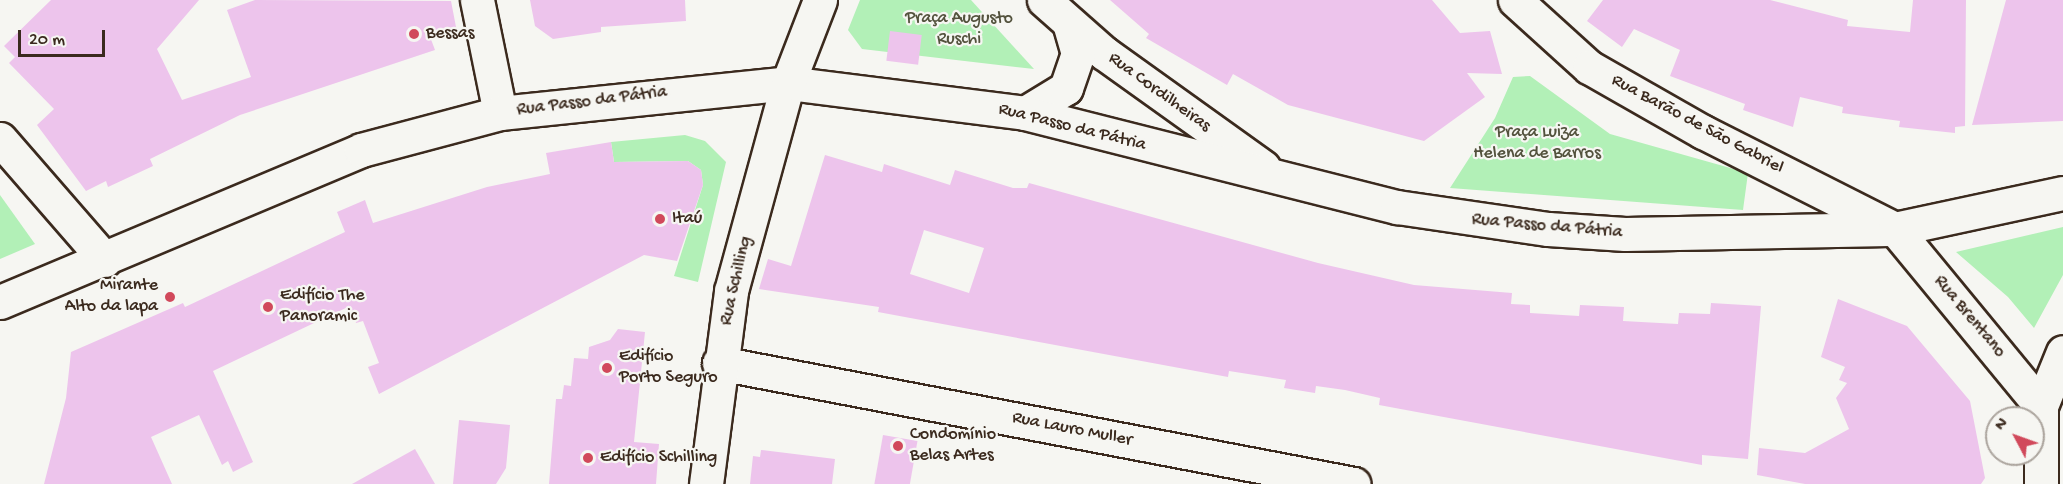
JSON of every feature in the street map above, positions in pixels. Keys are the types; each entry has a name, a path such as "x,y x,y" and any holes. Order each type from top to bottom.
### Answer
{"street":[{"path":"477,0 500,113"},
{"name":"Rua Schilling","path":"706,484 719,363 732,291 788,83 820,0"},
{"name":"Rua Cordilheiras","path":"1044,0 1070,26 1279,179"},
{"name":"Rua Barão de São Gabriel","path":"1515,0 1589,67 1703,132 1895,229"},
{"path":"1025,113 1066,88 1078,54 1070,26"},
{"name":"Rua Passo da Pátria","path":"0,302 105,260 361,150 500,113 788,83 1025,113 1279,179 1471,220 1548,229 1625,234 1895,229 2063,193"},
{"path":"0,139 105,260"},
{"name":"Rua Brentano","path":"1895,229 2041,406"},
{"path":"2041,406 2063,352"},
{"name":"Rua Lauro Muller","path":"719,363 1354,484"},
{"path":"2041,466 2041,484"}],"green space":[{"name":"Praça Augusto Ruschi","path":"860,0 971,0 1034,69 862,49 848,30"},
{"name":"Praça Luiza Helena de Barros","path":"1530,76 1610,134 1748,173 1743,210 1450,188 1495,118 1513,77"},
{"path":"685,135 705,141 726,162 698,282 674,276 703,185 701,170 688,161 614,162 611,142"},
{"path":"0,195 35,244 0,259"},
{"path":"2063,227 2063,275 2034,328 2008,297 1956,252"}],"building":[{"path":"51,0 199,0 157,49 182,100 251,77 227,10 255,0 451,1 456,27 429,34 435,50 240,115 150,159 153,166 108,187 106,181 86,191 37,125 54,109 9,63 15,57 4,46"},
{"path":"530,0 685,0 686,21 601,27 601,32 553,39 535,26"},
{"path":"1110,0 1432,0 1460,33 1490,31 1502,74 1467,73 1485,97 1424,141 1288,105 1233,74 1227,85 1146,38 1149,34"},
{"path":"1603,0 1770,0 1848,20 1847,26 1910,32 1913,0 1966,0 1965,126 1955,127 1955,133 1899,127 1900,121 1842,113 1843,107 1800,97 1793,127 1743,110 1745,104 1670,76 1680,50 1634,29 1622,47 1587,21"},
{"path":"2006,0 2063,0 2063,121 1972,125"},
{"path":"890,31 922,35 918,65 886,61"},
{"path":"611,142 614,162 688,161 701,170 703,185 677,261 644,255 379,394 368,367 379,363 363,321 356,323 350,306 213,371 253,462 233,472 228,461 222,465 199,415 151,437 172,484 44,484 66,398 71,352 183,303 185,307 345,232 337,212 365,200 373,223 487,187 550,174 546,153"},
{"path":"825,155 882,172 884,164 950,185 955,170 1013,188 1027,188 1029,183 1318,263 1414,285 1512,293 1511,304 1530,305 1530,313 1579,316 1580,305 1624,307 1623,321 1678,324 1679,313 1710,314 1711,303 1761,306 1748,459 1702,455 1702,465 1379,405 1380,398 1345,390 1316,386 1315,393 1284,388 1286,380 1229,371 1228,377 878,312 879,307 759,289 768,259 791,266","holes":["924,230 984,248 969,293 910,274"]},
{"path":"1838,299 1907,326 1970,401 1985,478 1981,484 1805,484 1757,475 1759,448 1805,453 1849,429 1836,398 1847,383 1839,380 1845,367 1821,357"},
{"path":"618,329 645,332 634,442 659,444 656,484 549,484 556,399 562,399 564,385 571,386 574,358 588,359 589,347 610,340"},
{"path":"459,420 510,425 506,468 496,484 453,484"},
{"path":"883,435 917,441 910,484 874,484"},
{"path":"415,449 435,484 352,484"},
{"path":"761,450 835,459 832,484 750,484 753,456 760,457"}],"place":[{"name":"Bessas","path":"414,34"},
{"name":"Itaú","path":"660,219"},
{"name":"Mirante Alto da lapa","path":"170,297"},
{"name":"Edifício The Panoramic","path":"268,307"},
{"name":"Edifício Porto Seguro","path":"607,368"},
{"name":"Condomínio Belas Artes","path":"898,446"},
{"name":"Edifício Schilling","path":"588,458"}]}
